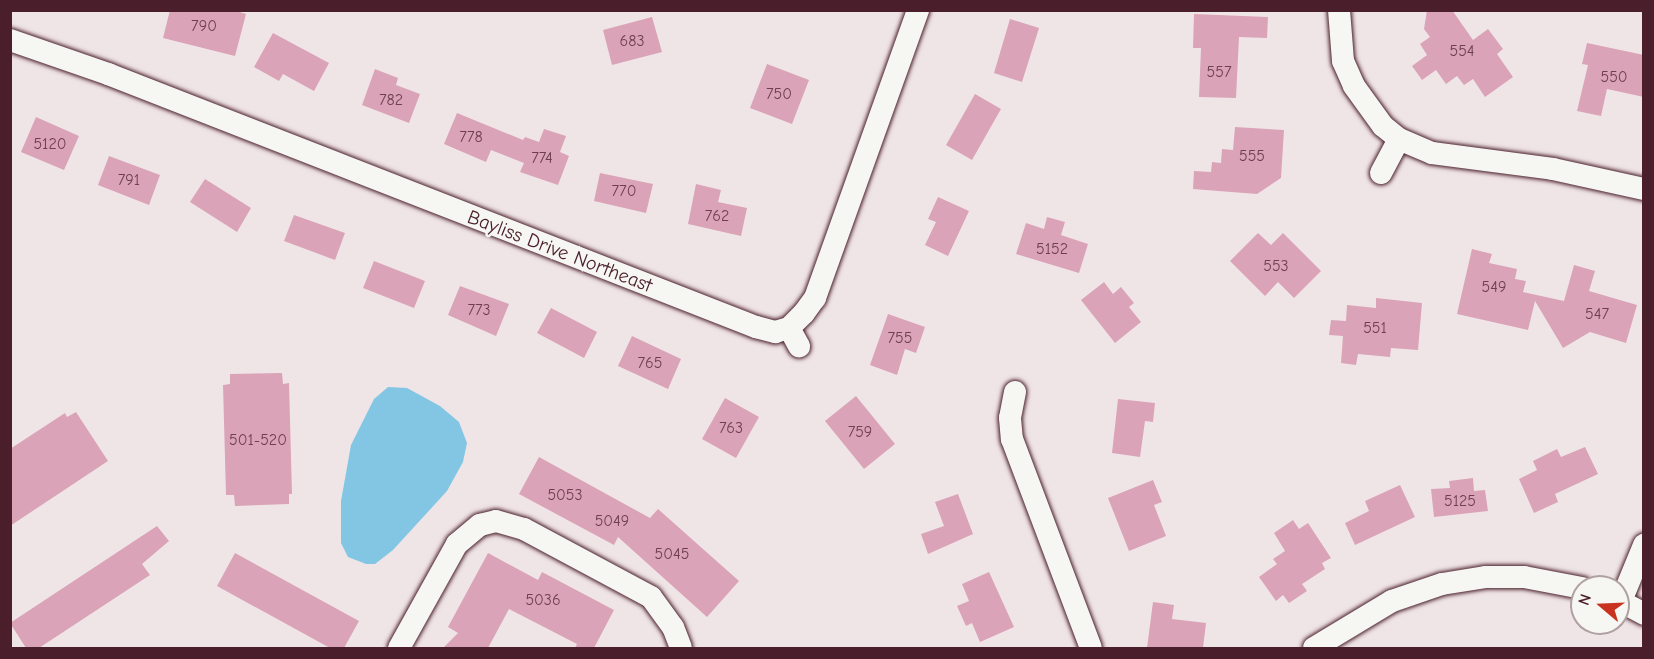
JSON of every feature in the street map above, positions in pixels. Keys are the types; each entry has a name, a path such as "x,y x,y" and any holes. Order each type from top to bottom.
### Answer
{"street":[{"name":"Bayliss Drive Northeast","path":"10,40 108,74 756,327 794,337 814,298 918,10"},
{"path":"1338,10 1343,61 1354,86 1377,118 1399,139 1432,153 1554,169 1644,189"},
{"path":"1381,173 1399,139"},
{"path":"1015,392 1010,418 1012,439 1091,648"},
{"path":"399,648 457,544 480,525 496,521 524,529 651,597 673,627 681,648"},
{"path":"1630,578 1644,545"},
{"path":"1314,648 1392,601 1442,584 1486,577 1524,577 1570,586"},
{"path":"1630,606 1644,614"}],"water":[{"path":"388,387 407,388 440,406 459,422 467,443 463,462 447,491 393,550 375,564 366,564 348,557 341,543 341,501 351,445 374,399"}],"building":[{"path":"170,10 233,10 246,14 235,56 163,38"},
{"path":"1427,10 1452,10 1473,40 1488,29 1503,49 1497,54 1513,77 1485,97 1473,79 1464,85 1457,76 1446,84 1436,70 1422,80 1412,66 1427,55 1420,44 1430,37 1424,29"},
{"path":"1194,14 1268,17 1267,38 1239,37 1236,98 1199,97 1201,48 1193,48"},
{"path":"652,17 662,52 612,65 603,30"},
{"path":"1010,19 1039,28 1022,82 994,73"},
{"path":"273,33 329,63 314,91 283,74 279,81 254,67"},
{"path":"1587,43 1644,55 1644,97 1607,89 1601,116 1577,111 1588,65 1582,64"},
{"path":"767,64 809,80 792,124 750,108"},
{"path":"375,69 398,78 396,85 420,94 409,123 362,105"},
{"path":"975,94 1001,109 972,160 946,145"},
{"path":"457,113 523,140 525,137 539,142 544,129 566,136 560,152 569,156 558,185 520,172 524,163 491,150 486,162 444,144"},
{"path":"36,117 79,136 64,170 21,152"},
{"path":"1235,127 1284,130 1281,178 1257,194 1193,189 1194,171 1211,172 1212,162 1221,163 1222,149 1233,150"},
{"path":"109,156 160,175 149,205 98,185"},
{"path":"600,173 653,184 646,213 594,201"},
{"path":"205,179 251,208 237,232 190,202"},
{"path":"696,184 721,190 718,202 747,208 741,236 688,224"},
{"path":"938,197 969,211 948,256 925,245 936,222 928,219"},
{"path":"294,215 345,233 335,260 284,241"},
{"path":"1047,217 1065,222 1061,235 1088,244 1079,273 1016,254 1026,223 1044,229"},
{"path":"1258,233 1271,245 1283,233 1321,271 1294,298 1278,282 1265,296 1230,261"},
{"path":"1472,249 1492,254 1489,263 1517,269 1515,279 1526,281 1523,292 1564,301 1574,265 1595,271 1589,291 1637,305 1626,343 1590,332 1563,348 1535,301 1528,330 1457,314"},
{"path":"374,261 425,281 414,308 363,288"},
{"path":"1104,282 1113,294 1121,287 1134,303 1129,307 1141,322 1115,343 1081,300"},
{"path":"460,286 509,304 496,336 448,315"},
{"path":"1376,298 1422,303 1418,350 1391,348 1390,357 1358,354 1356,365 1341,363 1343,336 1329,335 1331,320 1346,321 1347,305 1376,308"},
{"path":"551,308 597,332 584,358 537,333"},
{"path":"888,314 925,327 916,353 905,349 897,375 870,365"},
{"path":"632,336 681,359 668,389 618,366"},
{"path":"282,373 283,384 289,383 292,494 289,494 289,504 235,506 234,495 226,495 223,385 230,384 230,374"},
{"path":"856,396 895,444 864,469 825,421"},
{"path":"725,398 759,417 736,458 702,439"},
{"path":"1118,399 1155,403 1153,422 1145,421 1140,457 1112,453"},
{"path":"76,412 108,461 10,526 10,449 65,413 67,417"},
{"path":"1585,447 1598,474 1555,494 1558,502 1534,513 1519,479 1537,470 1533,461 1557,449 1561,457"},
{"path":"539,457 650,518 658,509 739,581 707,617 618,537 614,545 519,494"},
{"path":"1473,478 1474,491 1485,490 1488,511 1434,517 1431,489 1450,488 1449,481"},
{"path":"1153,480 1162,502 1154,505 1166,536 1129,551 1108,498"},
{"path":"1400,485 1415,517 1355,545 1345,523 1369,511 1365,501"},
{"path":"958,494 973,534 928,554 921,534 944,526 935,502"},
{"path":"1293,520 1299,529 1308,523 1331,558 1322,563 1325,569 1302,584 1307,591 1289,603 1283,595 1276,601 1259,577 1277,564 1273,559 1285,551 1274,533"},
{"path":"157,526 169,541 142,564 150,575 39,648 26,648 10,623"},
{"path":"235,553 359,621 344,648 330,648 217,586"},
{"path":"488,553 538,580 542,572 614,610 594,648 575,648 577,644 509,609 488,648 443,648 458,633 448,627"},
{"path":"989,572 1014,627 980,642 972,623 966,626 957,606 969,601 962,584"},
{"path":"1153,602 1174,605 1172,619 1206,623 1203,648 1147,648"}]}
